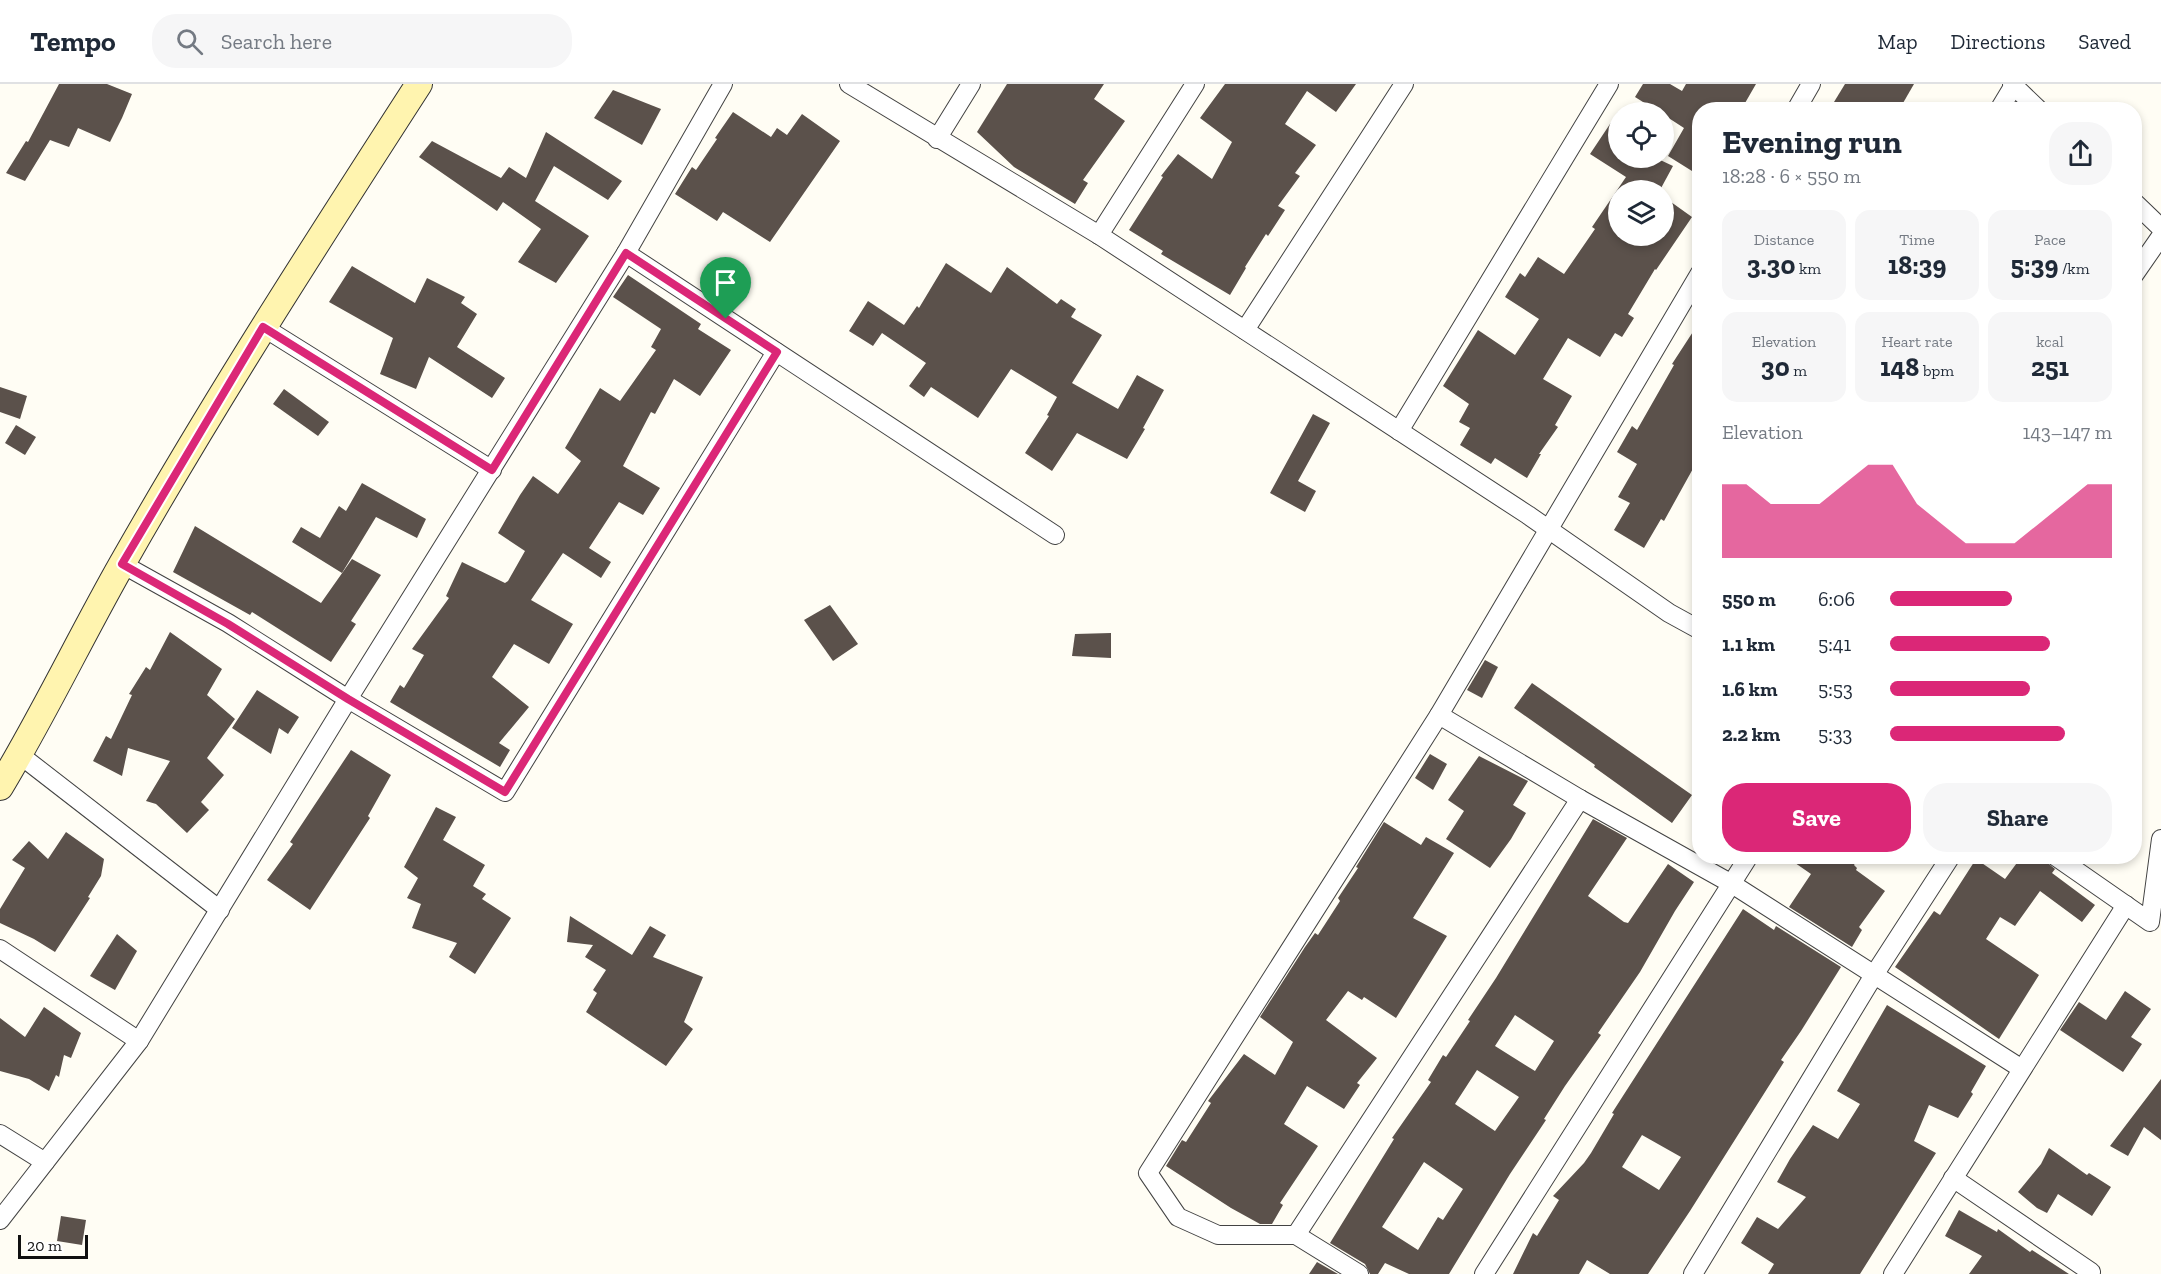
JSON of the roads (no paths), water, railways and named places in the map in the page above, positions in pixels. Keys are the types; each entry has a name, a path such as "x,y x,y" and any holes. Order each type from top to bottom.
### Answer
{"street":[{"path":"0,787 20,755 122,564 263,327 419,84"},
{"path":"0,1220 139,1041 348,699 626,253 723,84"},
{"path":"849,84 1099,235 1548,529 1669,613 1692,624"},
{"path":"937,139 971,84"},
{"path":"1099,235 1195,84"},
{"path":"1245,330 1404,84"},
{"path":"1399,431 1609,84"},
{"path":"1801,102 1811,84"},
{"path":"2003,102 2013,85 2031,102"},
{"path":"2142,210 2161,228"},
{"path":"2142,263 2161,236"},
{"path":"626,253 1055,535"},
{"path":"1359,1274 1296,1235 1218,1235 1178,1217 1148,1173 1438,715 1692,286"},
{"path":"263,327 492,470"},
{"path":"122,564 228,624 348,699 505,792 777,352"},
{"path":"1438,715 1692,862"},
{"path":"20,755 220,910"},
{"path":"1296,1235 1580,799"},
{"path":"2067,864 2150,922 2161,839"},
{"path":"1696,864 1732,884 2022,1069"},
{"path":"1484,1274 1744,864"},
{"path":"1693,1274 1874,975 1946,864"},
{"path":"1893,1274 2126,905"},
{"path":"0,949 139,1041"},
{"path":"0,1134 45,1162"},
{"path":"1953,1179 2091,1272"}]}
